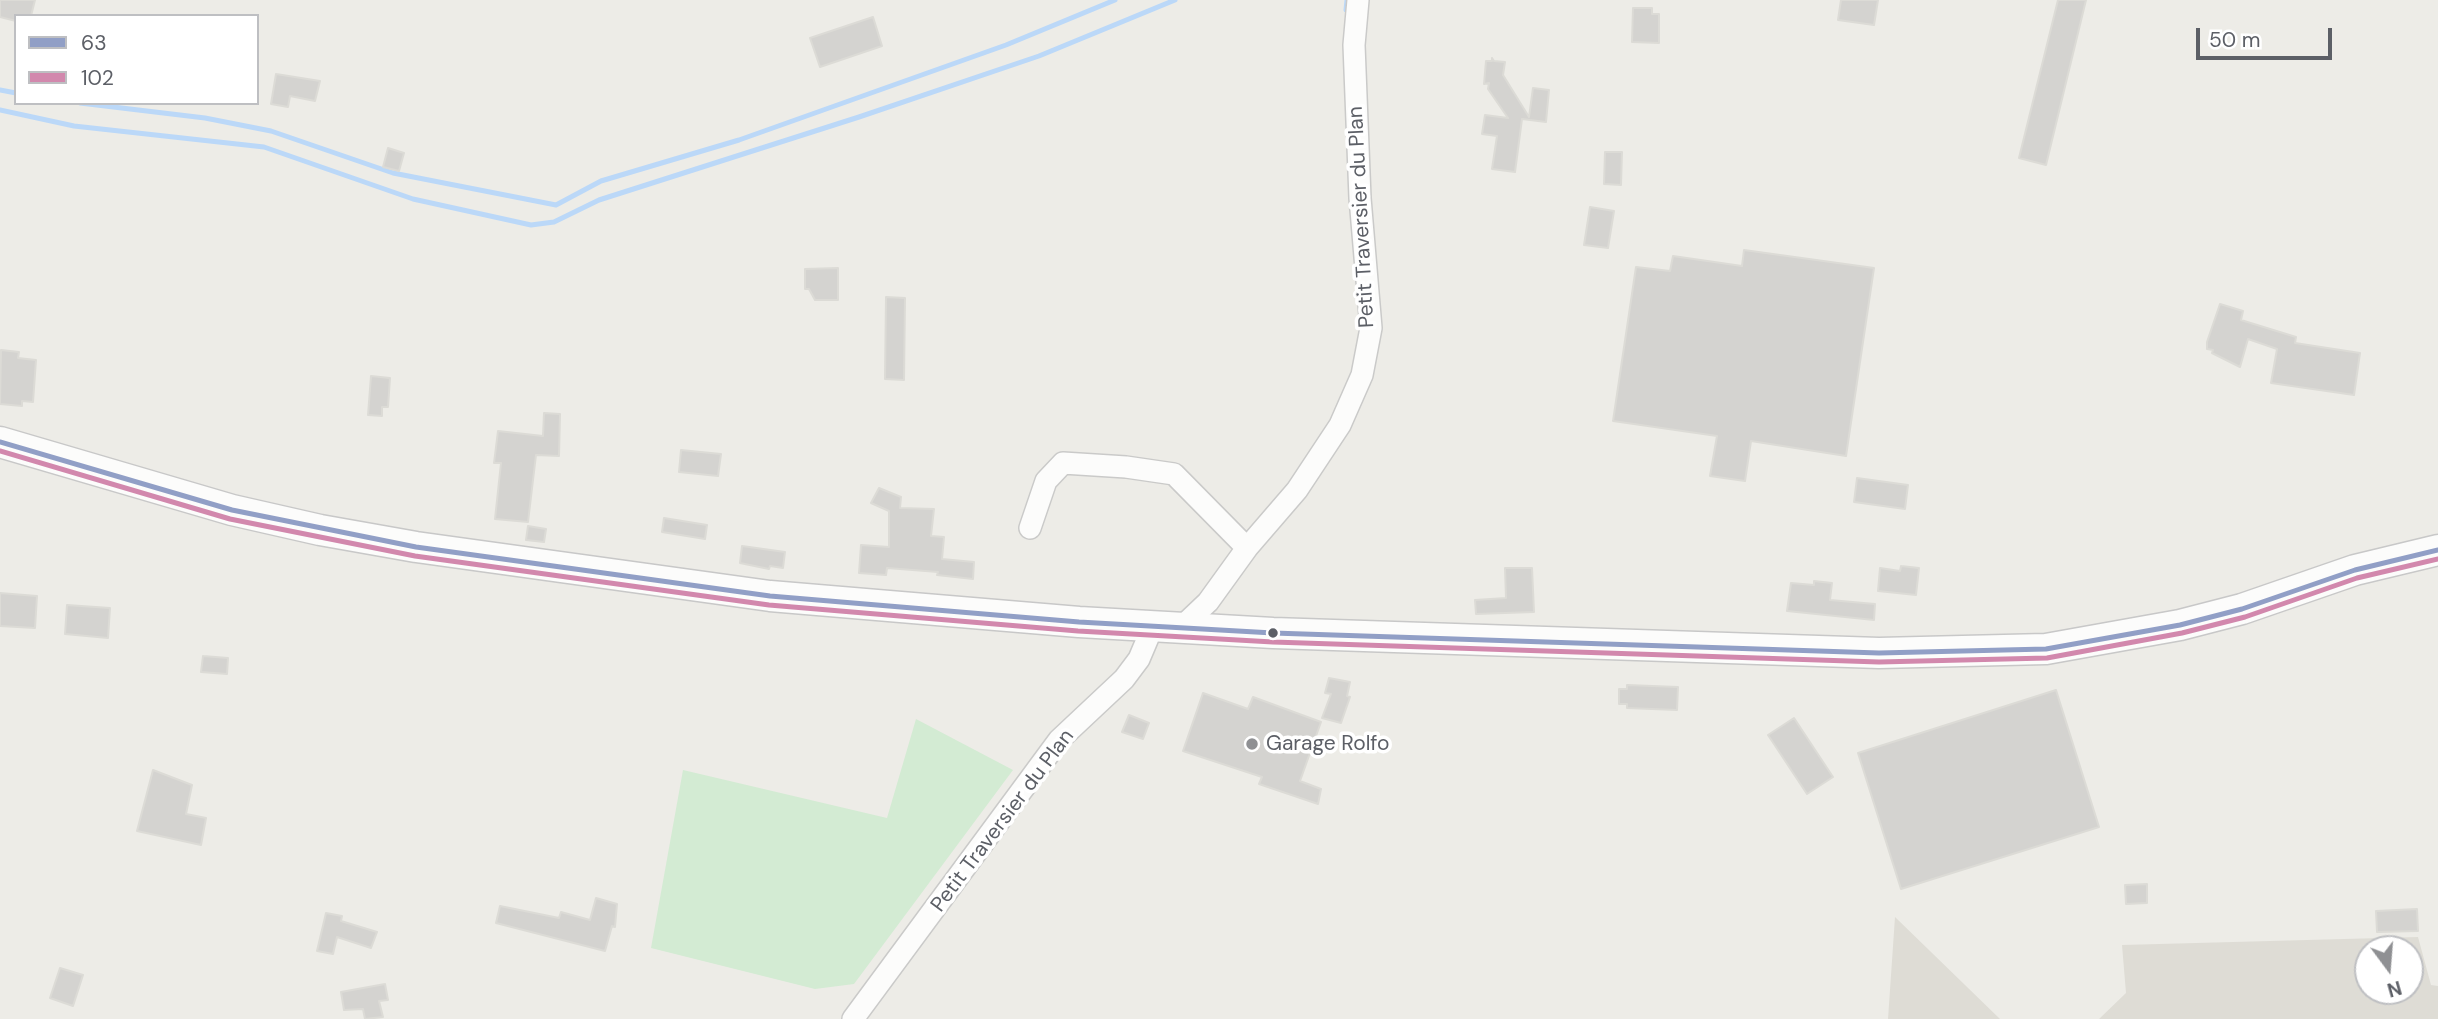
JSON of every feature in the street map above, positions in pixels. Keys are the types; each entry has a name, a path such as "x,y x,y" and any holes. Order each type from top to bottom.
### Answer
{"street":[{"name":"Petit Traversier du Plan","path":"1186,628 1247,548 1297,491 1340,425 1362,375 1371,328 1358,156 1354,45 1357,0"},
{"path":"0,442 232,510 320,530 416,547 770,596 1186,628 1879,653 2046,649 2180,625 2242,609 2355,570 2438,550"},
{"path":"1030,528 1046,481 1063,463 1126,467 1174,474 1247,548"},
{"name":"Petit Traversier du Plan","path":"853,1019 1059,740 1124,679 1139,659 1153,626"}],"shaded area":[{"path":"1895,917 2000,1019 1888,1019"},
{"path":"2354,939 2354,1005 2424,1005 2424,959 2431,985 2438,986 2438,1019 2099,1019 2126,993 2122,945"}],"green space":[{"path":"916,719 1013,770 854,984 815,989 651,948 683,770 887,818"}],"building":[{"path":"0,0 35,0 32,14 14,14 14,20 0,17"},
{"path":"1841,0 1878,0 1874,25 1838,20"},
{"path":"2058,0 2086,0 2046,165 2019,158"},
{"path":"1633,8 1652,8 1652,14 1659,14 1659,43 1632,42"},
{"path":"873,17 882,46 820,67 810,38"},
{"path":"1492,58 1494,61 1505,62 1503,75 1529,117 1533,88 1549,90 1546,122 1522,119 1515,172 1492,169 1497,136 1482,134 1485,115 1508,118 1488,89 1489,83 1484,84 1486,61 1492,61"},
{"path":"276,74 320,81 315,101 290,96 288,107 271,104"},
{"path":"388,148 404,153 399,171 383,167"},
{"path":"1605,152 1622,152 1621,185 1604,184"},
{"path":"1590,207 1614,211 1608,248 1584,245"},
{"path":"1744,250 1874,268 1846,456 1751,441 1745,481 1710,476 1717,436 1613,421 1636,267 1670,271 1673,256 1742,266"},
{"path":"838,268 838,300 815,300 809,289 805,289 805,269"},
{"path":"886,297 905,298 904,380 885,379"},
{"path":"2220,304 2243,311 2241,320 2296,337 2295,343 2360,353 2354,395 2271,383 2277,349 2248,339 2240,367 2212,353 2213,350 2207,349 2207,342"},
{"path":"1,350 19,352 18,358 36,360 33,402 22,401 22,406 0,404"},
{"path":"371,376 390,378 388,407 382,407 382,416 368,415"},
{"path":"544,413 560,414 559,456 536,455 528,522 495,519 501,463 494,463 498,431 543,436"},
{"path":"681,450 721,454 718,476 679,472"},
{"path":"1857,478 1908,485 1905,509 1854,502"},
{"path":"879,488 901,497 900,508 934,509 931,536 944,537 942,559 974,562 973,579 937,575 938,572 887,568 886,575 859,573 861,545 889,547 889,511 871,503"},
{"path":"664,518 707,525 705,539 662,532"},
{"path":"528,526 546,529 544,542 526,540"},
{"path":"742,546 785,552 783,568 770,566 769,569 740,563"},
{"path":"1901,566 1919,568 1916,595 1878,591 1880,568 1900,571"},
{"path":"1505,568 1532,568 1534,612 1476,614 1475,600 1506,598"},
{"path":"1814,581 1832,583 1830,600 1875,604 1874,620 1787,611 1791,583 1814,585"},
{"path":"0,593 37,596 35,628 0,626"},
{"path":"67,605 110,608 108,638 65,634"},
{"path":"203,656 228,658 227,674 201,672"},
{"path":"1329,678 1350,682 1347,696 1350,697 1341,723 1322,718 1331,694 1325,693"},
{"path":"1627,685 1678,687 1677,710 1627,708 1627,704 1619,704 1619,689 1627,689"},
{"path":"2056,690 2099,827 1901,889 1858,753"},
{"name":"Garage Rolfo","path":"1203,693 1248,709 1253,697 1321,722 1300,781 1321,789 1318,804 1259,784 1262,777 1183,751"},
{"path":"1129,715 1149,723 1143,739 1122,732"},
{"path":"1794,718 1833,777 1807,794 1768,735"},
{"path":"153,770 192,785 186,814 206,818 201,845 137,831"},
{"path":"2147,884 2147,903 2126,904 2125,885"},
{"path":"596,898 617,904 615,927 612,926 605,951 496,923 500,906 559,918 561,912 590,920"},
{"path":"2417,909 2418,931 2377,932 2376,911"},
{"path":"326,913 342,916 341,921 377,932 371,948 337,937 333,954 317,951"},
{"path":"60,968 83,975 73,1006 50,998"},
{"path":"385,984 388,1000 379,1001 383,1017 365,1019 363,1009 344,1010 341,992"}],"waterway":[{"path":"97,105 205,118 271,131 393,173 556,205 601,181 739,140 1006,45 1115,0"},
{"path":"0,110 74,126 264,147 413,199 531,225 554,222 599,200 1039,56 1175,0"},
{"path":"1346,10 1347,0"},
{"path":"0,90 14,93"}],"transit line":[{"name":"63","path":"0,442 232,510 416,547 770,596 1079,622 1273,633 1879,653 2046,649 2180,625 2242,609 2355,570 2438,550"},
{"name":"102","path":"0,451 230,519 415,556 769,605 1078,631 1273,642 1879,662 2047,658 2182,633 2245,617 2357,578 2438,559"}],"place":[{"name":"Garage Rolfo","path":"1252,744"}]}
